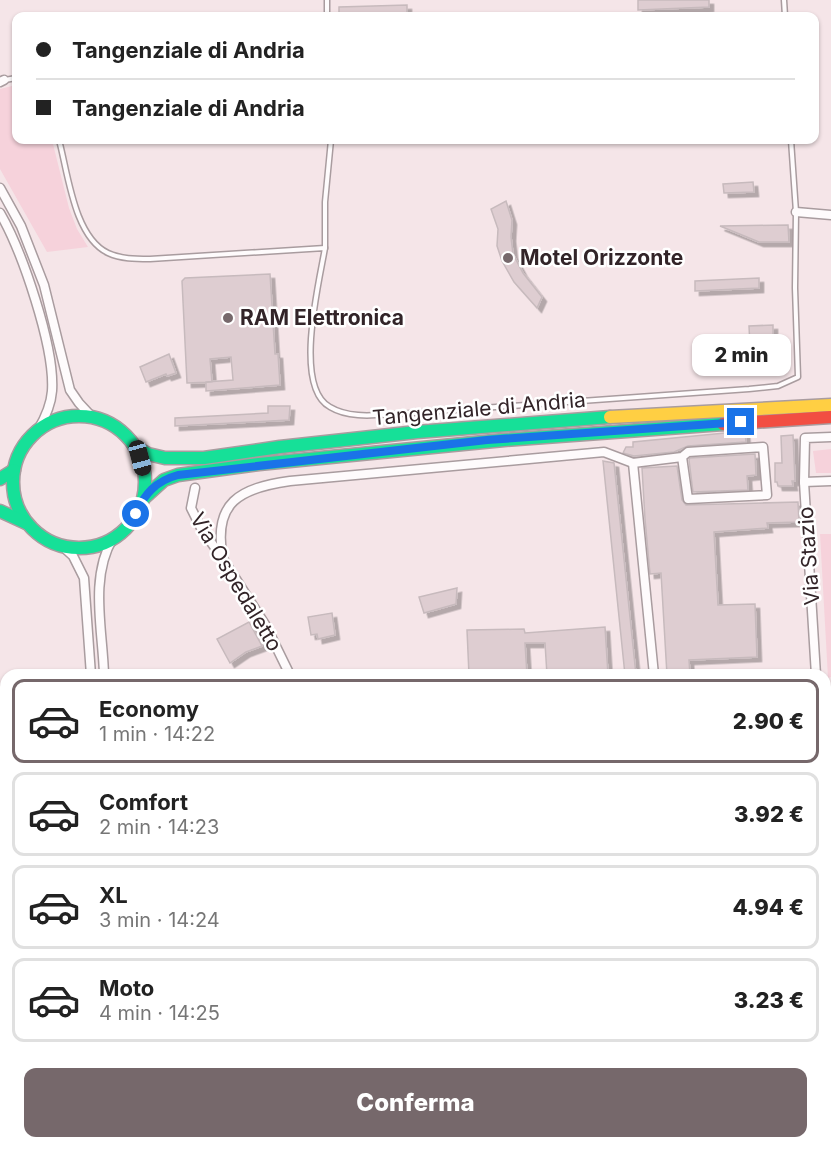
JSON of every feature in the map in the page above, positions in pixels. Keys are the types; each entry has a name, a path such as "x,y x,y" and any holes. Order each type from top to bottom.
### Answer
{"main road":[{"name":"Tangenziale di Andria","path":"28,524 15,499 13,484 14,470 19,455 38,430 64,418 78,416 93,418 116,428 134,446 153,457 180,459 303,444 606,417 831,405"},
{"name":"Tangenziale di Andria","path":"142,498 164,480 178,475 290,461 487,440 831,417"},
{"name":"Tangenziale di Andria","path":"0,511 28,524 49,541 62,546 88,547 113,538 126,528 136,514 142,498 144,471 134,446"},
{"path":"0,479 14,470"}],"street":[{"path":"0,188 21,226 44,285 70,390 93,418"},
{"path":"796,212 831,214"},
{"path":"0,213 25,269 35,299 48,354 52,394 46,416 38,430"},
{"name":"Via Stazio","path":"816,669 804,482 805,438 831,436"},
{"path":"224,559 219,538 221,524 228,508 242,494 263,485 604,452 633,463 682,457 688,452 763,447 767,495 688,499 682,457"},
{"path":"633,463 653,669"},
{"path":"804,482 831,481"},
{"name":"Via Ospedaletto","path":"195,488 191,508 201,528 224,559 266,626 287,669"},
{"path":"104,669 99,583 104,556 113,538"},
{"path":"62,546 77,563 86,586 91,669"}],"lane":[{"path":"60,144 83,226 92,240 106,252 124,258 150,259 326,248"},
{"path":"331,144 325,202 326,248 311,345 310,371 313,386 321,400 329,407 344,413 398,414 737,390 777,386 798,377 795,288 796,212 791,144"}],"shaded area":[{"path":"12,86 12,144 53,144 69,208 77,229 88,247 47,252 0,169 0,89"},
{"path":"831,449 831,473 816,473 813,451"},
{"path":"820,534 831,534 831,669 828,669"}],"building":[{"path":"638,0 709,0 709,7 638,10"},
{"path":"407,5 407,12 339,12 339,7"},
{"path":"753,182 754,192 724,193 723,184"},
{"name":"Motel Orizzonte","path":"506,201 512,220 513,254 523,273 542,297 537,308 514,282 502,261 497,246 498,229 491,209"},
{"path":"788,225 789,242 759,242 720,226"},
{"name":"RAM Elettronica","path":"270,274 275,354 278,354 280,385 206,391 206,382 187,383 182,281 185,278","holes":["231,357 233,380 212,382 210,359"]},
{"path":"759,278 759,288 695,291 695,281"},
{"path":"773,325 773,345 750,346 749,326"},
{"path":"169,354 176,373 167,376 166,374 146,382 140,367"},
{"path":"268,406 290,406 289,420 175,426 175,418 268,413"},
{"path":"745,431 746,442 688,446 674,452 634,456 623,453 626,447 633,447 633,442"},
{"path":"793,435 795,481 792,481 793,486 778,486 775,482 775,463 782,463 781,436"},
{"path":"755,454 756,475 747,476 748,490 693,492 690,458"},
{"path":"603,461 614,463 635,669 624,669"},
{"path":"677,466 682,500 686,505 798,502 799,522 767,523 768,528 714,532 718,605 755,604 757,657 689,660 690,669 667,669 661,573 650,574 642,468"},
{"path":"457,588 456,604 424,613 419,597"},
{"path":"332,613 335,635 318,639 317,634 311,635 308,617"},
{"path":"249,622 262,646 246,652 230,663 217,639"},
{"path":"605,627 608,669 547,669 545,643 525,643 527,669 469,669 467,630 524,629 525,633"}],"traffic: fast":[{"path":"79,416 104,421 125,436 140,457 145,482 140,507 125,528 104,543 79,548 54,543 33,528 18,507 13,482 18,457 33,436 54,421 79,416"},
{"path":"134,446 148,454 165,458 204,458 417,432 610,417"},
{"path":"143,499 164,480 178,475 259,464 504,440 723,424"},
{"path":"0,479 14,470"},
{"path":"0,511 26,523"}],"traffic: slow":[{"path":"610,417 831,405"}],"traffic: jam":[{"path":"723,424 831,417"}],"place":[{"name":"Motel Orizzonte","path":"508,258"},
{"name":"RAM Elettronica","path":"228,318"}],"route":[{"path":"136,514 142,498 149,490 169,477 178,475 487,440 741,422"}]}
